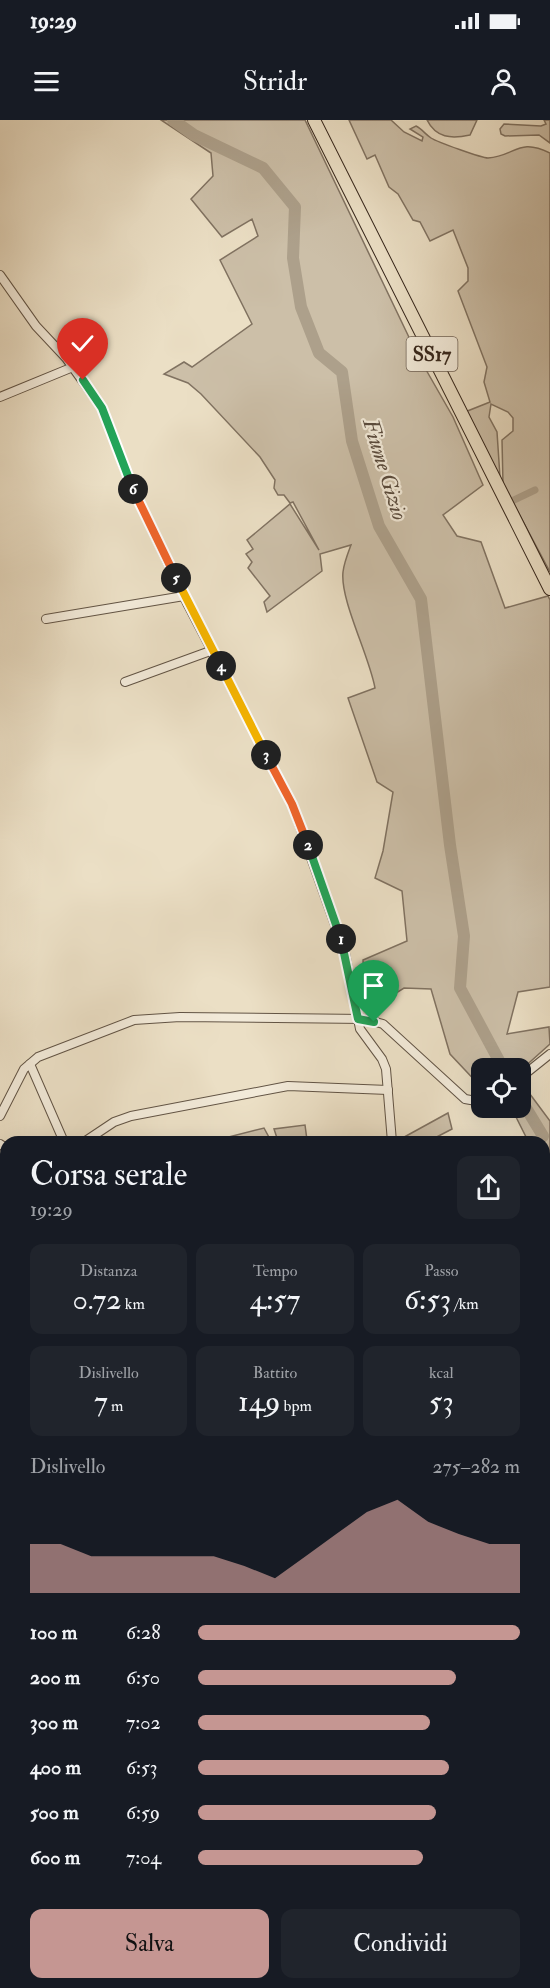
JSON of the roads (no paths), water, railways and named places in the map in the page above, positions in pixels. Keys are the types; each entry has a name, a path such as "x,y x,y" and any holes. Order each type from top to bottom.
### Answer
{"main road":[{"name":"SS17","path":"314,120 500,480 550,589"}],"street":[{"path":"0,275 36,326 73,368 102,408 130,483 184,596 292,804 345,953 358,1019 365,1037 382,1059 388,1090 392,1136"},
{"path":"0,397 73,368"},
{"path":"46,619 184,596"},
{"path":"125,682 213,650"},
{"path":"0,1116 19,1078 30,1064 69,1044 121,1024 147,1018 358,1019 383,1024 465,1099 471,1100"},
{"path":"531,1069 550,1053"},
{"path":"30,1064 61,1136"},
{"path":"93,1136 114,1122 131,1116 288,1086 388,1090"}],"waterway":[{"name":"Fiume Gizio","path":"173,120 194,135 263,168 295,207 293,258 301,307 319,353 342,372 352,441 379,526 421,599 450,845 464,936 460,988 498,1058"},
{"path":"514,500 535,490"},
{"name":"Fiume Gizio","path":"531,1116 543,1136"}]}
